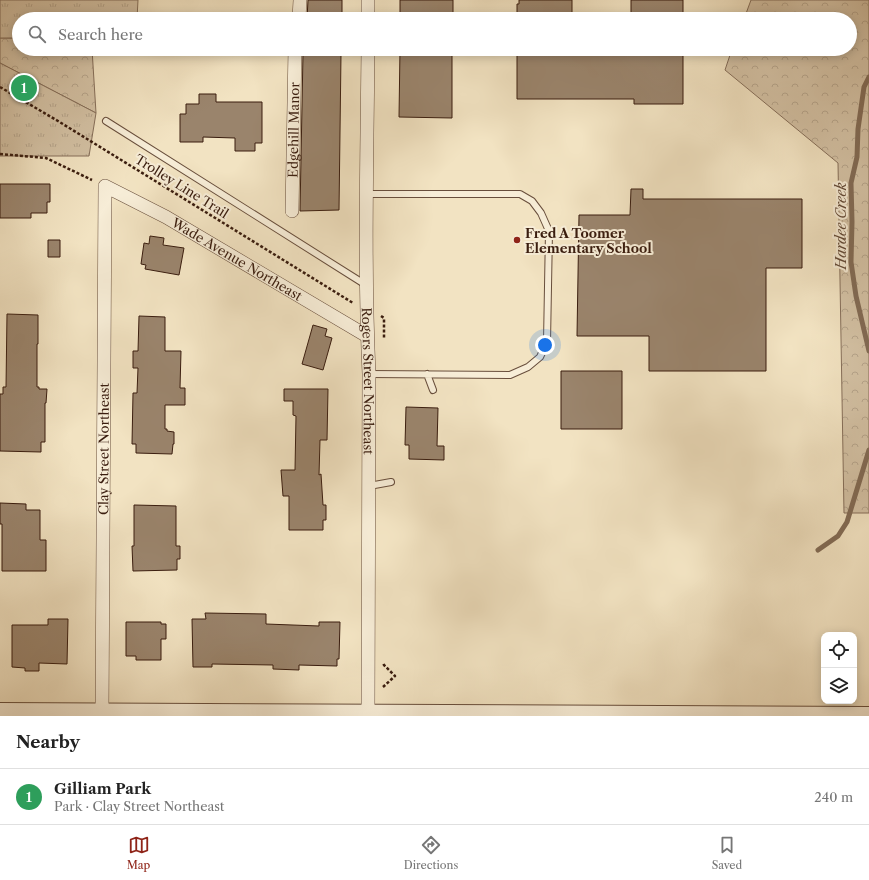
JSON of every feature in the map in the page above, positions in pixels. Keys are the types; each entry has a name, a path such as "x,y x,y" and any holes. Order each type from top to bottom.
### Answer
{"street":[{"path":"299,12 300,0"},
{"path":"368,0 368,12"},
{"name":"Edgehill Manor","path":"292,211 295,56"},
{"name":"Rogers Street Northeast","path":"368,56 368,714"},
{"name":"Wade Avenue Northeast","path":"105,186 166,217 367,336"},
{"name":"Clay Street Northeast","path":"102,714 105,186"},
{"path":"0,711 102,714 869,715"}],"lane":[{"path":"106,122 367,285"},
{"path":"367,194 520,194 532,201 541,213 549,230 547,342 540,357 528,367 510,374 369,374"},
{"path":"427,374 433,390"},
{"path":"368,486 391,482"}],"path":[{"name":"Trolley Line Trail","path":"0,87 353,303"},
{"path":"0,154 46,158 105,186"}],"green space":[{"path":"0,0 138,0 137,12 12,12 12,38 0,38"},
{"path":"751,0 869,0 869,513 844,513 838,163 725,70 730,56 857,56 857,12 747,12"},
{"path":"0,38 12,38 12,56 92,56 96,113 0,63"},
{"path":"0,63 96,113 89,156 0,156"}],"building":[{"path":"308,0 342,0 342,12 307,12"},
{"path":"400,0 453,0 453,12 400,12"},
{"path":"519,0 572,0 572,12 517,12 517,4 519,4"},
{"path":"631,0 683,0 683,12 631,12"},
{"path":"303,56 341,56 339,210 300,211"},
{"path":"400,56 452,56 452,118 399,117"},
{"path":"517,56 683,56 683,104 634,104 634,99 517,99"},
{"path":"199,94 216,94 216,102 262,102 262,143 255,143 255,151 235,151 235,138 203,137 203,142 180,142 180,114 186,114 186,104 199,104"},
{"path":"0,184 50,184 50,202 47,202 47,213 31,213 31,218 0,218"},
{"path":"631,189 643,189 643,199 802,199 802,268 766,268 766,371 649,371 649,336 577,336 579,215 630,215"},
{"path":"150,236 164,238 163,245 184,248 179,275 145,269 146,265 141,264 144,243 149,244"},
{"path":"48,240 60,240 60,257 48,257"},
{"path":"7,314 38,315 37,387 39,387 39,389 47,389 45,403 45,442 41,442 41,452 0,451 0,394 3,394 3,387 6,387"},
{"path":"139,316 165,317 165,351 181,351 180,388 185,388 185,405 165,405 165,429 167,429 167,431 174,432 172,454 136,453 136,444 132,444 133,393 137,393 138,368 133,368 133,351 138,351"},
{"path":"313,325 327,329 325,336 332,338 323,370 302,364"},
{"path":"561,371 622,371 622,429 561,429"},
{"path":"284,389 328,389 327,440 320,440 319,475 321,474 323,505 326,505 326,520 323,520 323,530 289,530 289,496 283,496 281,470 295,470 296,416 293,415 293,401 284,401"},
{"path":"406,407 438,408 437,446 444,446 444,460 409,459 409,445 405,445"},
{"path":"0,503 26,504 26,510 40,510 40,540 46,540 46,571 2,571 2,524 0,524"},
{"path":"134,505 176,506 176,546 180,546 180,559 177,559 177,570 133,571 132,546 134,546"},
{"path":"205,613 266,614 266,624 319,626 319,622 340,622 339,659 337,659 337,666 299,665 299,670 273,669 273,665 212,664 212,667 193,667 192,619 206,619"},
{"path":"48,619 68,619 67,664 39,663 39,671 25,671 25,668 12,667 12,625 48,625"},
{"path":"126,622 161,622 161,624 166,624 166,639 161,639 161,660 136,660 136,656 126,656"}],"waterway":[{"name":"Hardee Creek","path":"869,77 864,87 858,129 857,157 851,183 851,262 856,296 869,351"},
{"name":"Hardee Creek","path":"818,550 838,536 847,522 869,450"}],"place":[{"name":"Gilliam Park","path":"24,88"},
{"name":"Fred A Toomer Elementary School","path":"517,240"}]}
